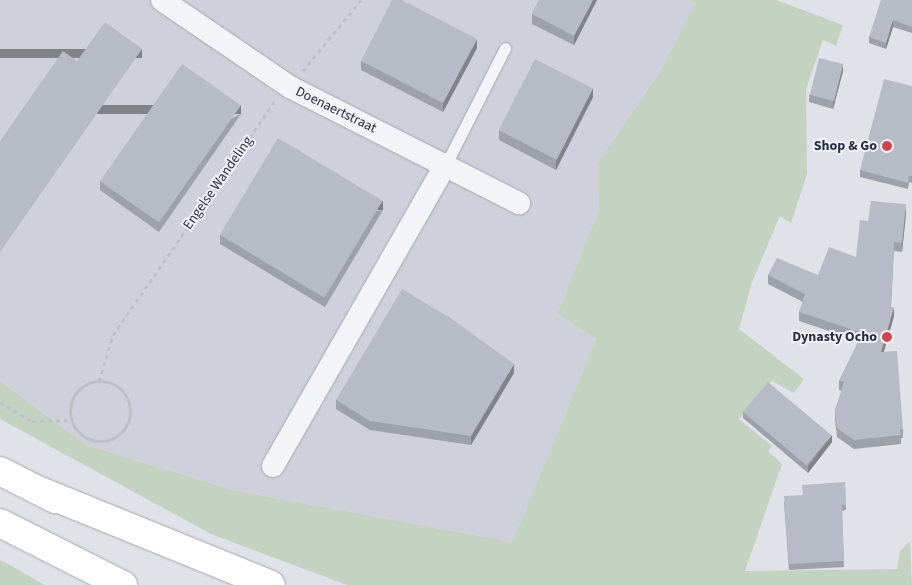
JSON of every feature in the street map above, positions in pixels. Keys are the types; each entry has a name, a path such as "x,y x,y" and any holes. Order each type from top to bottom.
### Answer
{"highway":[{"path":"0,471 221,585"},
{"path":"40,491 271,585"},
{"path":"0,524 84,585"},
{"path":"0,524 123,585"}],"street":[{"name":"Doenaertstraat","path":"162,0 290,87 446,164 519,203"},
{"path":"272,466 446,164"}],"lane":[{"path":"446,164 505,48"}],"path":[{"name":"Engelse Wandeling","path":"99,381 114,335 279,96 290,87 361,0"},
{"path":"99,381 117,386 125,393 130,414 124,430 104,441 94,441 81,435 71,420 71,404 78,391 99,381"},
{"path":"0,402 32,421 71,420"}],"shaded area":[{"path":"0,0 688,0 695,4 659,73 597,164 599,209 557,314 596,339 512,542 233,490 119,455 85,444 0,381"}],"green space":[{"path":"688,0 776,0 843,25 836,46 823,40 806,89 807,174 791,223 780,216 752,282 739,329 804,379 794,393 772,381 739,419 772,446 768,451 782,464 745,571 897,569 900,551 910,541 912,585 347,585 211,534 0,419 0,381 85,444 119,455 233,490 512,542 596,339 557,314 599,209 597,164 659,73 695,4"},
{"path":"0,560 12,566 44,585 0,585"}],"building":[{"path":"392,0 402,0 477,39 443,103 361,61"},
{"path":"539,0 593,0 574,36 532,14"},
{"path":"881,0 912,0 912,27 893,20 886,43 869,37"},
{"path":"105,22 142,49 0,252 0,141 63,51 77,61"},
{"path":"819,58 843,64 834,101 810,95"},
{"path":"535,59 593,89 557,160 499,130"},
{"path":"182,64 241,105 159,222 100,181"},
{"path":"884,79 912,86 912,176 909,176 908,183 860,170"},
{"path":"278,138 383,201 324,298 220,235"},
{"path":"871,201 906,204 902,243 894,242 891,307 894,307 881,352 897,351 903,429 900,430 901,435 854,440 837,428 835,410 844,382 839,381 862,333 799,312 805,294 768,275 777,258 818,275 829,247 856,257 860,220 868,221"},
{"path":"402,289 452,319 514,364 471,436 370,421 336,400"},
{"path":"768,382 832,435 807,465 743,412"},
{"path":"845,482 846,505 842,505 844,561 789,564 784,496 803,495 802,485"}],"place":[{"name":"Shop & Go","path":"887,146"},
{"name":"Dynasty Ocho","path":"887,337"}]}
